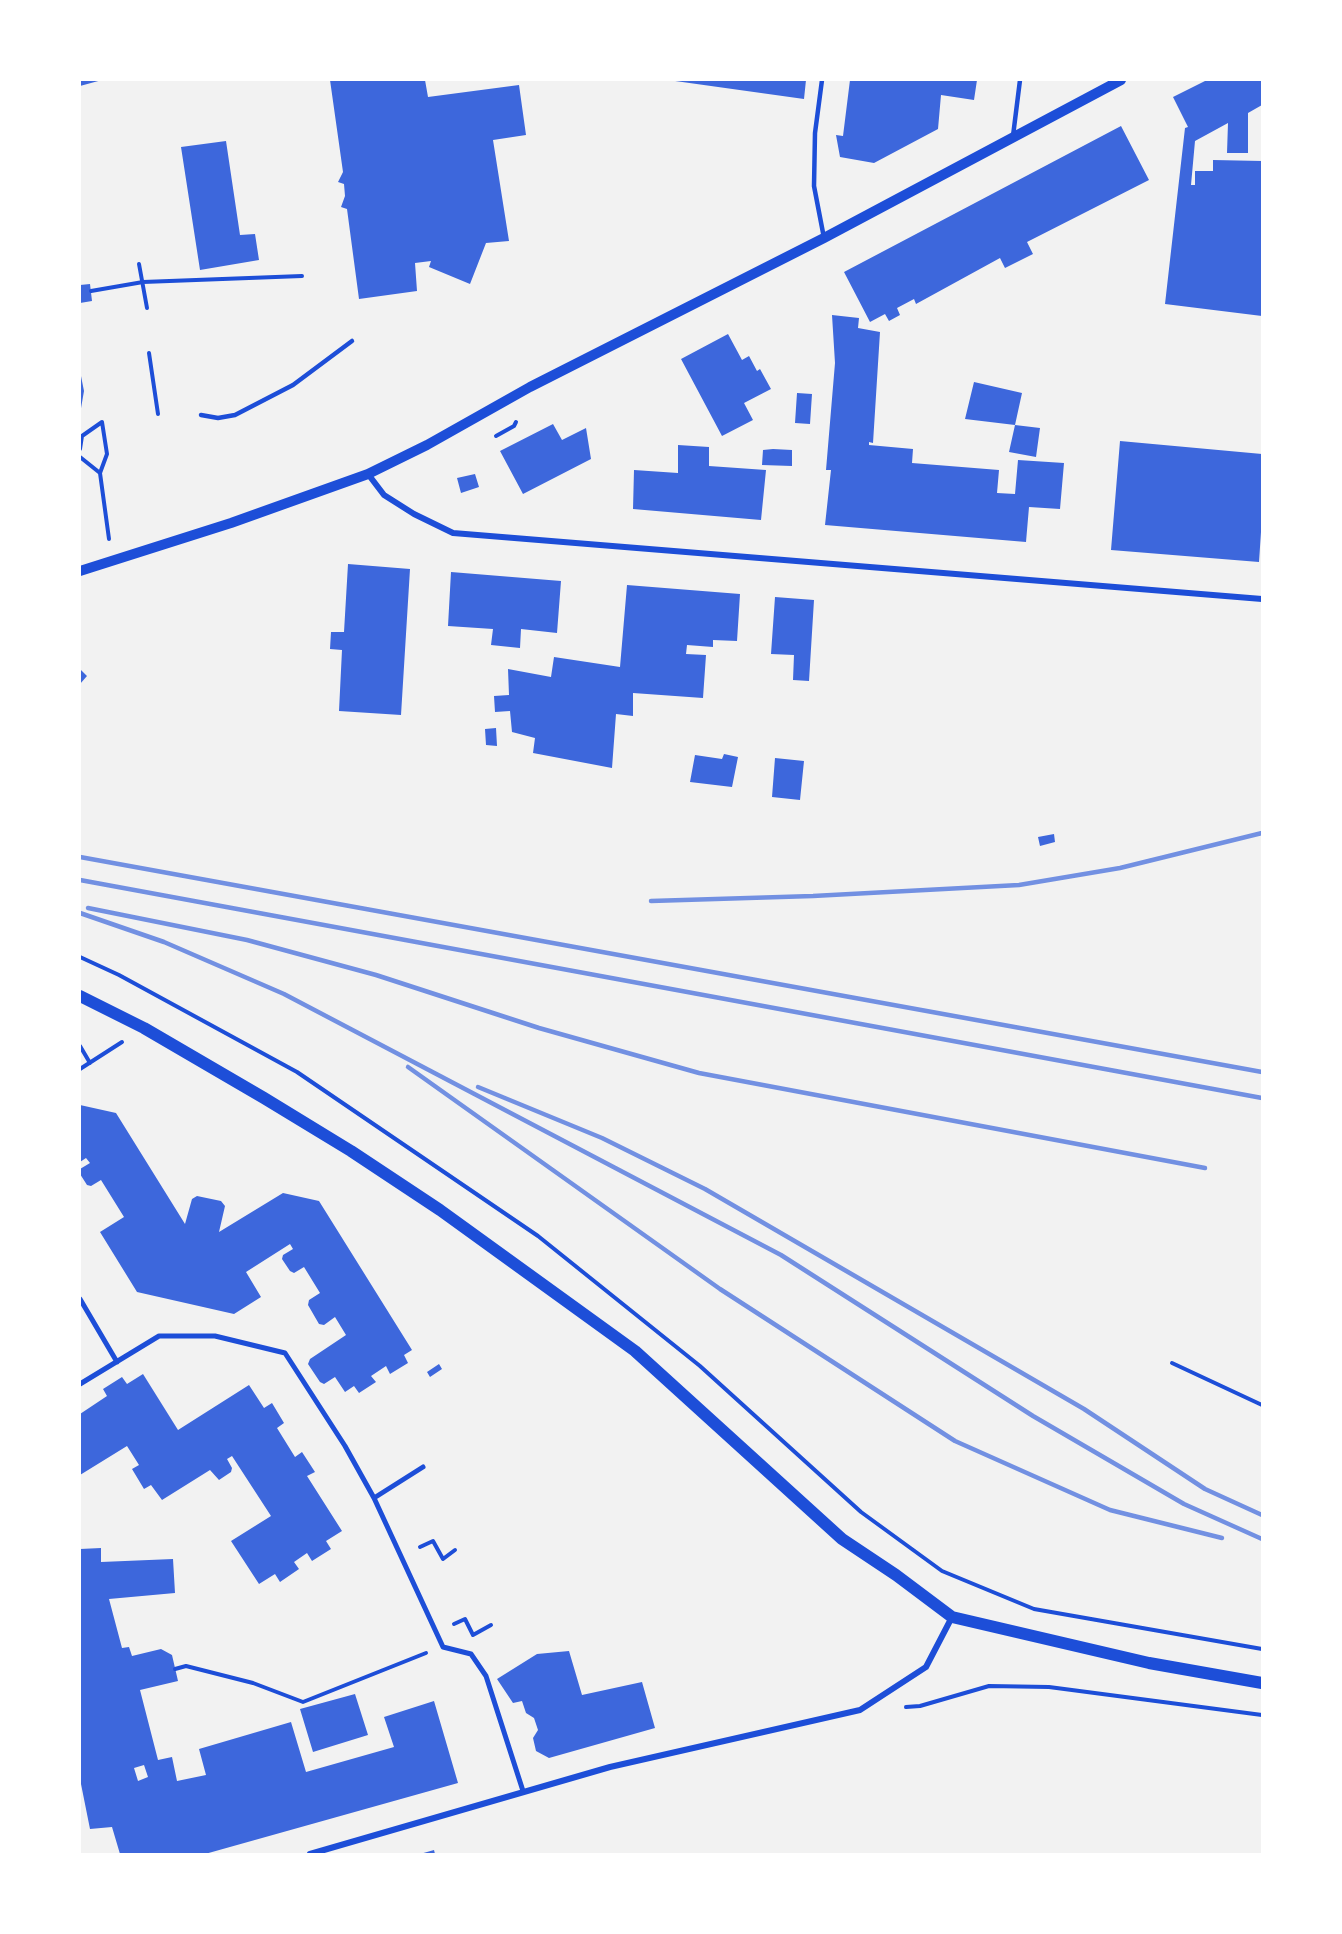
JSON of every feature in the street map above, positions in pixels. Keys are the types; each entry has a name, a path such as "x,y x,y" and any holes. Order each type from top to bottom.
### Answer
{"main road":[{"path":"80,996 144,1028 351,1151 440,1210 635,1351 842,1539 896,1575 952,1617 1149,1663 1263,1683"}],"street":[{"path":"80,571 231,523 368,474 824,238 1121,80"},
{"path":"368,474 384,495 414,514 453,533 1263,599"},
{"path":"80,1299 117,1362"},
{"path":"80,1384 159,1336 215,1336 285,1353 345,1446 374,1498 443,1647 471,1654 486,1676 523,1791"},
{"path":"374,1498 423,1467"},
{"path":"310,1854 610,1767 860,1710 926,1667 952,1617"}],"lane":[{"path":"822,80 815,133 814,186 824,238"},
{"path":"1013,137 1020,80"},
{"path":"201,416 218,418 235,416 293,385 352,341"}],"path":[{"path":"140,264 147,308"},
{"path":"91,291 143,282 302,276"},
{"path":"149,353 158,414"},
{"path":"80,449 82,436 102,422 107,454 100,473 107,522"},
{"path":"80,457 100,473"},
{"path":"80,957 120,975 297,1072 538,1236 700,1366 861,1512 942,1571 1034,1609 1263,1649"},
{"path":"80,1069 144,1028"},
{"path":"80,1046 90,1063"},
{"path":"1172,1364 1263,1405"},
{"path":"433,1541 443,1559 455,1550"},
{"path":"465,1619 473,1635 491,1625"},
{"path":"175,1669 186,1666 254,1683 303,1702 443,1647"},
{"path":"900,1707 920,1706 989,1686 1049,1687 1263,1715"}],"building":[{"path":"80,80 102,80 80,86"},
{"path":"330,80 425,80 428,97 519,85 526,135 493,140 509,241 486,243 470,284 429,267 431,261 415,263 417,291 359,299 347,209 341,207 345,196 344,184 338,182 343,172"},
{"path":"668,80 806,80 804,99"},
{"path":"850,80 977,80 974,100 941,95 938,129 874,163 840,157 836,135 843,136"},
{"path":"1207,80 1262,80 1262,105 1248,113 1248,153 1227,153 1228,123 1195,141 1191,185 1195,185 1195,171 1213,171 1213,160 1262,161 1262,316 1165,304 1185,128 1188,127 1173,97"},
{"path":"1121,126 1149,180 1027,242 1033,254 1005,268 1000,258 916,304 914,299 897,308 900,315 889,321 885,314 870,322 844,272"},
{"path":"226,141 240,235 255,234 259,260 200,270 181,147"},
{"path":"90,284 92,301 80,303 80,285"},
{"path":"832,315 859,318 858,328 880,332 873,443 869,442 869,445 913,449 912,463 999,470 997,493 1015,494 1018,460 1064,463 1060,509 1029,507 1026,542 825,525 831,470 826,470 835,363"},
{"path":"728,334 742,360 749,356 757,371 760,369 771,389 744,403 753,420 722,436 681,359"},
{"path":"80,371 84,391 80,414"},
{"path":"974,382 1022,393 1015,425 965,419"},
{"path":"797,393 812,394 810,424 795,423"},
{"path":"553,424 562,440 586,428 591,459 523,494 500,451"},
{"path":"1015,425 1040,428 1036,457 1009,452"},
{"path":"1120,441 1262,454 1259,562 1111,550"},
{"path":"678,445 709,447 709,466 766,470 761,520 633,509 634,470 678,473"},
{"path":"763,450 792,450 792,466 762,465"},
{"path":"475,474 479,487 461,493 457,478"},
{"path":"348,564 410,569 401,715 339,711 342,650 330,649 331,632 344,632"},
{"path":"451,572 561,581 557,633 521,629 520,648 491,645 493,629 448,626"},
{"path":"627,585 740,594 737,641 713,640 713,647 687,645 686,654 706,655 703,698 633,693 633,716 616,714 612,768 533,753 535,738 512,732 510,711 495,712 494,696 509,695 508,669 551,677 554,657 620,667"},
{"path":"775,597 814,600 809,681 793,680 794,655 771,654"},
{"path":"80,669 87,676 80,684"},
{"path":"496,728 497,746 486,745 485,729"},
{"path":"724,754 738,757 732,787 690,782 695,755 722,759"},
{"path":"775,758 804,761 800,800 772,797"},
{"path":"1054,834 1055,842 1040,846 1038,837"},
{"path":"80,1105 116,1113 185,1224 192,1199 197,1196 221,1201 225,1206 219,1232 283,1193 319,1201 412,1350 404,1355 408,1363 390,1374 386,1366 371,1376 376,1382 359,1393 354,1386 345,1392 335,1377 324,1384 320,1382 308,1364 310,1359 346,1335 335,1317 324,1325 319,1324 308,1305 309,1300 320,1293 304,1267 294,1273 282,1259 283,1255 293,1249 290,1244 246,1272 261,1297 234,1314 137,1292 100,1232 124,1217 101,1180 91,1186 87,1185 80,1174 80,1169 90,1163 86,1158 80,1162"},
{"path":"439,1364 442,1369 430,1377 427,1372"},
{"path":"143,1374 178,1430 249,1385 264,1408 272,1403 284,1423 277,1428 295,1457 302,1452 315,1472 307,1476 342,1531 326,1541 331,1549 312,1561 307,1553 294,1562 299,1569 280,1582 275,1574 259,1584 231,1541 271,1516 232,1456 227,1459 232,1468 231,1472 219,1480 210,1470 162,1500 151,1485 144,1489 132,1469 139,1465 127,1446 80,1475 80,1414 107,1396 103,1389 122,1377 127,1384"},
{"path":"101,1548 101,1562 173,1559 175,1593 109,1599 122,1648 129,1647 132,1656 161,1649 172,1655 178,1681 140,1690 158,1760 172,1757 177,1781 206,1775 199,1749 291,1722 306,1772 394,1747 384,1717 434,1701 458,1783 205,1854 120,1854 112,1827 90,1829 80,1779 80,1549","holes":["144,1765 148,1777 138,1781 134,1768"]},
{"path":"569,1651 582,1695 642,1682 655,1728 549,1758 536,1751 533,1738 538,1730 534,1718 526,1713 522,1701 513,1703 497,1679 537,1654"},
{"path":"355,1694 368,1735 313,1752 300,1709"},
{"path":"434,1850 435,1854 420,1854"}],"railway":[{"path":"651,901 813,896 1019,885 1120,868 1262,833"},
{"path":"80,857 1262,1072"},
{"path":"80,880 1262,1098"},
{"path":"88,908 247,940 376,975 539,1028 699,1073 1205,1168"},
{"path":"80,913 164,942 284,994 781,1255 1033,1416 1184,1504 1262,1539"},
{"path":"408,1067 720,1289 955,1441 1110,1510 1222,1538"},
{"path":"478,1087 602,1138 705,1189 1084,1409 1205,1489 1262,1515"}]}
